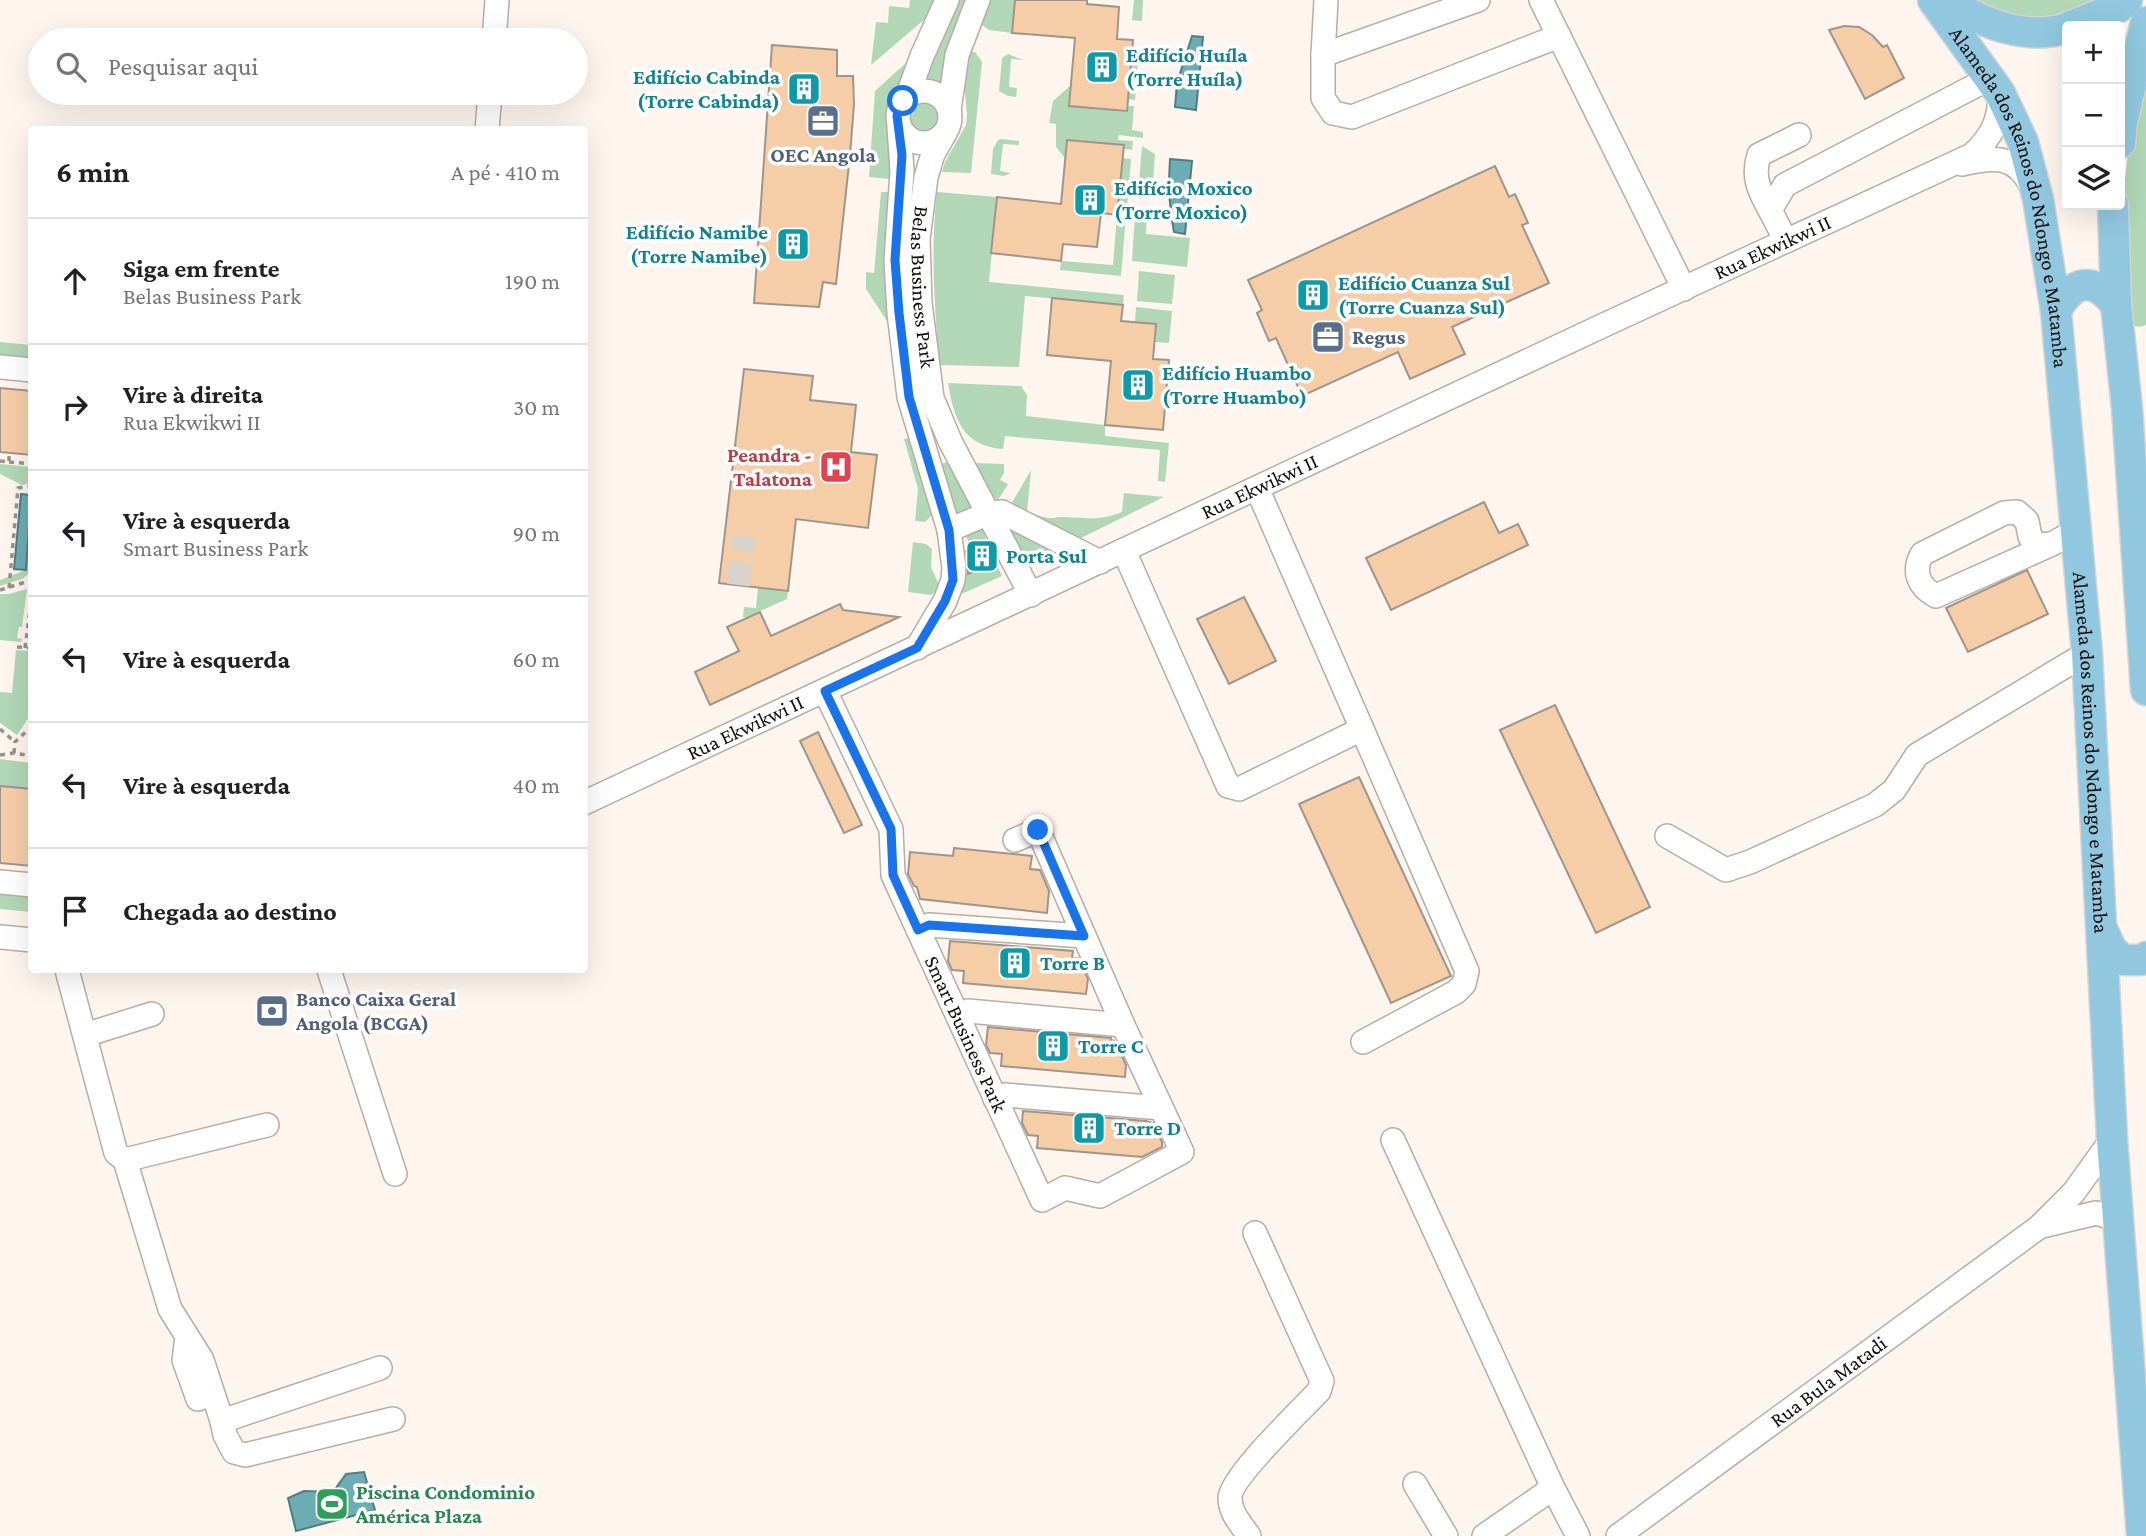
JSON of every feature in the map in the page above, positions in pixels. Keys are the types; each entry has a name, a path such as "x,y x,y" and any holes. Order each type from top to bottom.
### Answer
{"main road":[{"name":"Alameda dos Reinos do Ndongo e Matamba","path":"1933,0 1995,86 2023,142 2038,199 2056,311 2063,538 2087,653 2112,1139 2142,1485 2142,1536"},
{"path":"1946,0 1981,20 2009,30 2044,32 2062,28"},
{"path":"2084,21 2119,7 2127,0"},
{"path":"2125,110 2146,22"},
{"path":"2113,210 2116,305 2140,526 2146,690"},
{"path":"2056,311 2071,290 2085,284 2105,291 2116,305"},
{"path":"2102,929 2112,950 2123,960 2141,960 2146,957"}],"street":[{"path":"495,28 497,0"},
{"name":"Belas Business Park","path":"917,648 945,601 953,580 949,530 909,397 896,290 896,229 902,171 898,111 907,97 947,0"},
{"name":"Belas Business Park","path":"978,0 957,55 949,110 950,122 933,154 926,177 920,211 920,303 932,398 950,441 1031,595"},
{"path":"1326,0 1323,98 1333,113 1352,117 1559,37"},
{"path":"1324,55 1478,0"},
{"path":"1541,0 1684,289"},
{"path":"1770,210 1785,185 1995,86"},
{"name":"Rua Ekwikwi II","path":"588,801 1972,155 1993,131 2000,113 1995,86"},
{"path":"907,97 916,92 932,92 944,101 949,110"},
{"path":"487,126 489,105"},
{"path":"899,127 909,139 925,144 945,133"},
{"path":"1786,241 1761,194 1755,170 1759,155 1799,135"},
{"name":"Rua Ekwikwi II","path":"1935,171 1982,159 2002,160 2015,164 2024,173 2038,199"},
{"path":"0,367 28,370"},
{"path":"924,449 950,441"},
{"path":"1257,488 1467,971 1464,984 1456,992 1363,1042"},
{"path":"949,530 989,513 1002,512 1100,562"},
{"path":"2017,512 2027,521 2030,537 2038,545 2063,538 1936,596 1925,590 1919,580 1917,563 1922,554 2004,513 2017,512"},
{"path":"1124,551 1228,786 1239,789 1362,729"},
{"path":"1667,836 1726,870 1750,862 1875,805 1894,790 1917,755 2087,653"},
{"name":"Smart Business Park","path":"825,691 891,829 893,875 1042,1200 1065,1188 1100,1196 1182,1152 1161,1108"},
{"path":"995,1099 1005,1095 1161,1108 1038,830 1014,840"},
{"path":"0,882 28,885"},
{"path":"918,930 929,925 1084,936"},
{"path":"0,937 28,940"},
{"path":"68,973 116,1153 124,1160 170,1309 202,1360 225,1435 234,1452 245,1455 393,1419"},
{"path":"330,973 395,1174"},
{"path":"958,1016 968,1011 1123,1025"},
{"path":"85,1035 152,1014"},
{"path":"124,1160 267,1125"},
{"name":"Rua Bula Matadi","path":"1618,1536 2039,1227 2088,1174 2112,1139"},
{"path":"1393,1140 1553,1489 1578,1536"},
{"name":"Rua Bula Matadi","path":"2039,1227 2096,1213 2119,1220"},
{"path":"1249,1536 1231,1509 1230,1494 1243,1472 1319,1391 1322,1381 1255,1233"},
{"path":"187,1337 184,1360 198,1399"},
{"path":"222,1421 380,1368"},
{"path":"1415,1484 1446,1536"},
{"path":"1484,1536 1553,1489"}],"path":[{"path":"9,452 9,462"},
{"path":"0,461 28,464"},
{"path":"9,588 18,488 28,487"},
{"path":"0,590 28,581"},
{"path":"16,647 25,648 28,622"},
{"path":"0,729 15,742"},
{"path":"14,753 15,742 28,730"},
{"path":"0,755 14,753 28,755"}],"green space":[{"path":"910,0 934,0 926,18 871,65 876,22 888,23 889,6 909,8"},
{"path":"957,0 968,0 941,88 919,83"},
{"path":"991,0 1015,0 1012,33 989,30 982,25"},
{"path":"1134,0 1143,0 1142,21 1132,20"},
{"path":"1973,0 2105,0 2049,22 1990,10"},
{"path":"923,35 889,111 893,139 889,179 869,177 875,91 907,62"},
{"path":"1132,49 1139,50 1135,100 1128,99"},
{"path":"969,52 975,52 982,62 971,173 942,172 966,125 963,73"},
{"path":"1008,54 1023,60 1011,59 1009,87 1017,88 1016,97 999,91 1002,58"},
{"path":"2146,56 2146,325 2139,327 2127,324 2123,210 2133,114"},
{"path":"1071,85 1069,106 1126,111 1127,106 1134,106 1132,130 1143,132 1143,138 1119,135 1118,140 1133,141 1132,150 1124,149 1123,145 1067,140 1065,158 1056,147 1056,124 1049,123 1053,101"},
{"path":"924,97 938,103 944,117 938,131 924,137 910,131 904,117 910,103"},
{"path":"998,140 1019,141 1019,145 1003,144 1000,171 1011,173 1004,176 991,174 993,149"},
{"path":"1142,146 1155,154 1153,183 1139,182"},
{"path":"1122,158 1131,159 1127,207 1118,207"},
{"path":"881,192 889,192 885,238 887,321 866,289 866,272 874,273"},
{"path":"937,192 997,197 989,282 1124,295 1123,305 1025,296 1019,367 939,365 934,257"},
{"path":"1117,215 1126,216 1121,276 1060,270 1061,261 1113,265"},
{"path":"1135,215 1147,215 1146,234 1190,238 1187,267 1132,261"},
{"path":"1139,271 1175,275 1172,304 1137,301"},
{"path":"1136,307 1172,311 1169,343 1155,342 1156,324 1135,322"},
{"path":"0,342 28,345 28,360 0,357"},
{"path":"948,383 1021,386 1027,395 1026,416 1105,425 1105,436 1169,443 1165,482 1158,481 1160,450 1005,436 1003,449 978,442 962,428 953,408"},
{"path":"910,438 929,494 931,516 925,522 915,521 918,489 904,439"},
{"path":"947,462 970,502 970,508 963,514 954,512 938,465"},
{"path":"976,463 1004,464 1004,473 1000,480 1008,484 998,500 992,496"},
{"path":"0,464 28,467 28,484 22,485 0,474"},
{"path":"1031,470 1027,512 1046,518 1113,515 1122,512 1124,493 1164,497 1075,541 1010,506"},
{"path":"1005,520 1056,547 1045,557 1035,558 1025,554 1016,544"},
{"path":"978,525 983,529 987,542 972,549 965,534"},
{"path":"913,542 926,544 932,549 931,567 940,587 931,595 908,592"},
{"path":"28,544 28,574 0,586 0,580 26,570"},
{"path":"995,561 1002,576 959,595 962,576"},
{"path":"758,587 788,591 787,599 743,617 744,607 756,608"},
{"path":"27,589 22,627 19,627 17,638 22,639 21,642 0,640 0,594"},
{"path":"16,650 28,651 28,718 17,735 0,723 0,692 12,693"},
{"path":"0,759 28,763 28,789 0,786"},
{"path":"0,890 28,893 28,912 0,909"}],"water":[{"path":"1192,36 1203,37 1196,110 1175,107 1177,83"},
{"path":"1170,159 1192,161 1185,234 1174,232 1169,196"},
{"path":"21,494 28,495 26,570 14,569"},
{"name":"Piscina Condominio América Plaza","path":"364,1472 375,1510 296,1531 288,1498 304,1491 333,1492 346,1474"}],"building":[{"name":"Edifício Huíla (Torre Huíla)","path":"1015,0 1087,0 1087,4 1119,7 1117,39 1133,40 1127,111 1069,106 1075,38 1012,33"},
{"path":"1844,26 1859,27 1872,35 1883,47 1887,45 1904,78 1865,99 1829,30"},
{"path":"772,45 837,50 837,76 853,76 850,155 836,284 823,282 819,307 754,303"},
{"name":"Edifício Moxico (Torre Moxico)","path":"1067,140 1124,145 1117,215 1101,213 1097,247 1063,244 1061,261 991,253 997,197 1061,204"},
{"path":"1495,166 1509,197 1515,194 1528,223 1522,225 1549,283 1452,327 1465,354 1410,379 1398,352 1302,396 1276,338 1269,341 1257,313 1262,310 1248,280"},
{"name":"Edifício Huambo (Torre Huambo)","path":"1052,298 1123,305 1121,321 1156,324 1153,359 1169,360 1163,430 1105,425 1111,361 1047,355"},
{"path":"744,369 813,376 810,400 856,405 851,452 877,455 868,528 796,519 788,591 719,583"},
{"path":"0,388 28,391 28,455 0,452"},
{"path":"1484,502 1499,533 1518,524 1528,545 1391,610 1366,558"},
{"path":"987,542 997,560 968,574 966,551"},
{"path":"2027,570 2048,614 1968,652 1946,608"},
{"path":"1244,597 1276,661 1229,684 1197,619"},
{"path":"840,604 843,610 899,617 710,705 695,672 739,651 727,627 760,612 771,636"},
{"path":"1555,705 1650,907 1596,933 1500,730"},
{"path":"818,732 862,825 844,833 800,741"},
{"path":"1359,777 1451,976 1391,1003 1299,804"},
{"path":"0,786 28,789 28,866 0,863"},
{"path":"954,848 1032,856 1030,869 1040,870 1049,891 1047,913 920,899 917,887 908,874 910,852 953,856"},
{"name":"Torre B","path":"950,941 1073,951 1072,958 1079,958 1088,979 1086,994 963,983 964,971 952,970 948,961"},
{"name":"Torre C","path":"988,1027 1111,1038 1126,1065 1125,1077 1001,1066 1002,1054 990,1053 986,1045"},
{"name":"Torre D","path":"1023,1111 1146,1121 1153,1123 1162,1147 1142,1157 1037,1148 1038,1136 1028,1135 1022,1123"}],"tunnel":[{"path":"738,585 744,536"}],"place":[{"name":"Edifício Huíla (Torre Huíla)","path":"1102,67"},
{"name":"Edifício Cabinda (Torre Cabinda)","path":"804,89"},
{"name":"OEC Angola","path":"823,121"},
{"name":"Edifício Moxico (Torre Moxico)","path":"1090,200"},
{"name":"Edifício Namibe (Torre Namibe)","path":"793,244"},
{"name":"Edifício Cuanza Sul (Torre Cuanza Sul)","path":"1313,295"},
{"name":"Regus","path":"1328,337"},
{"name":"Edifício Huambo (Torre Huambo)","path":"1138,385"},
{"name":"Peandra - Talatona","path":"836,467"},
{"name":"Porta Sul","path":"982,556"},
{"name":"Torre B","path":"1015,963"},
{"name":"Banco Caixa Geral Angola (BCGA)","path":"272,1011"},
{"name":"Torre C","path":"1053,1046"},
{"name":"Torre D","path":"1089,1128"},
{"name":"Piscina Condominio América Plaza","path":"332,1504"}],"route":[{"path":"903,101 897,116 902,171 896,229 896,290 909,397 949,530 953,580 945,601 917,648 825,691 891,829 893,875 918,930 929,925 1084,936 1038,830"}]}
